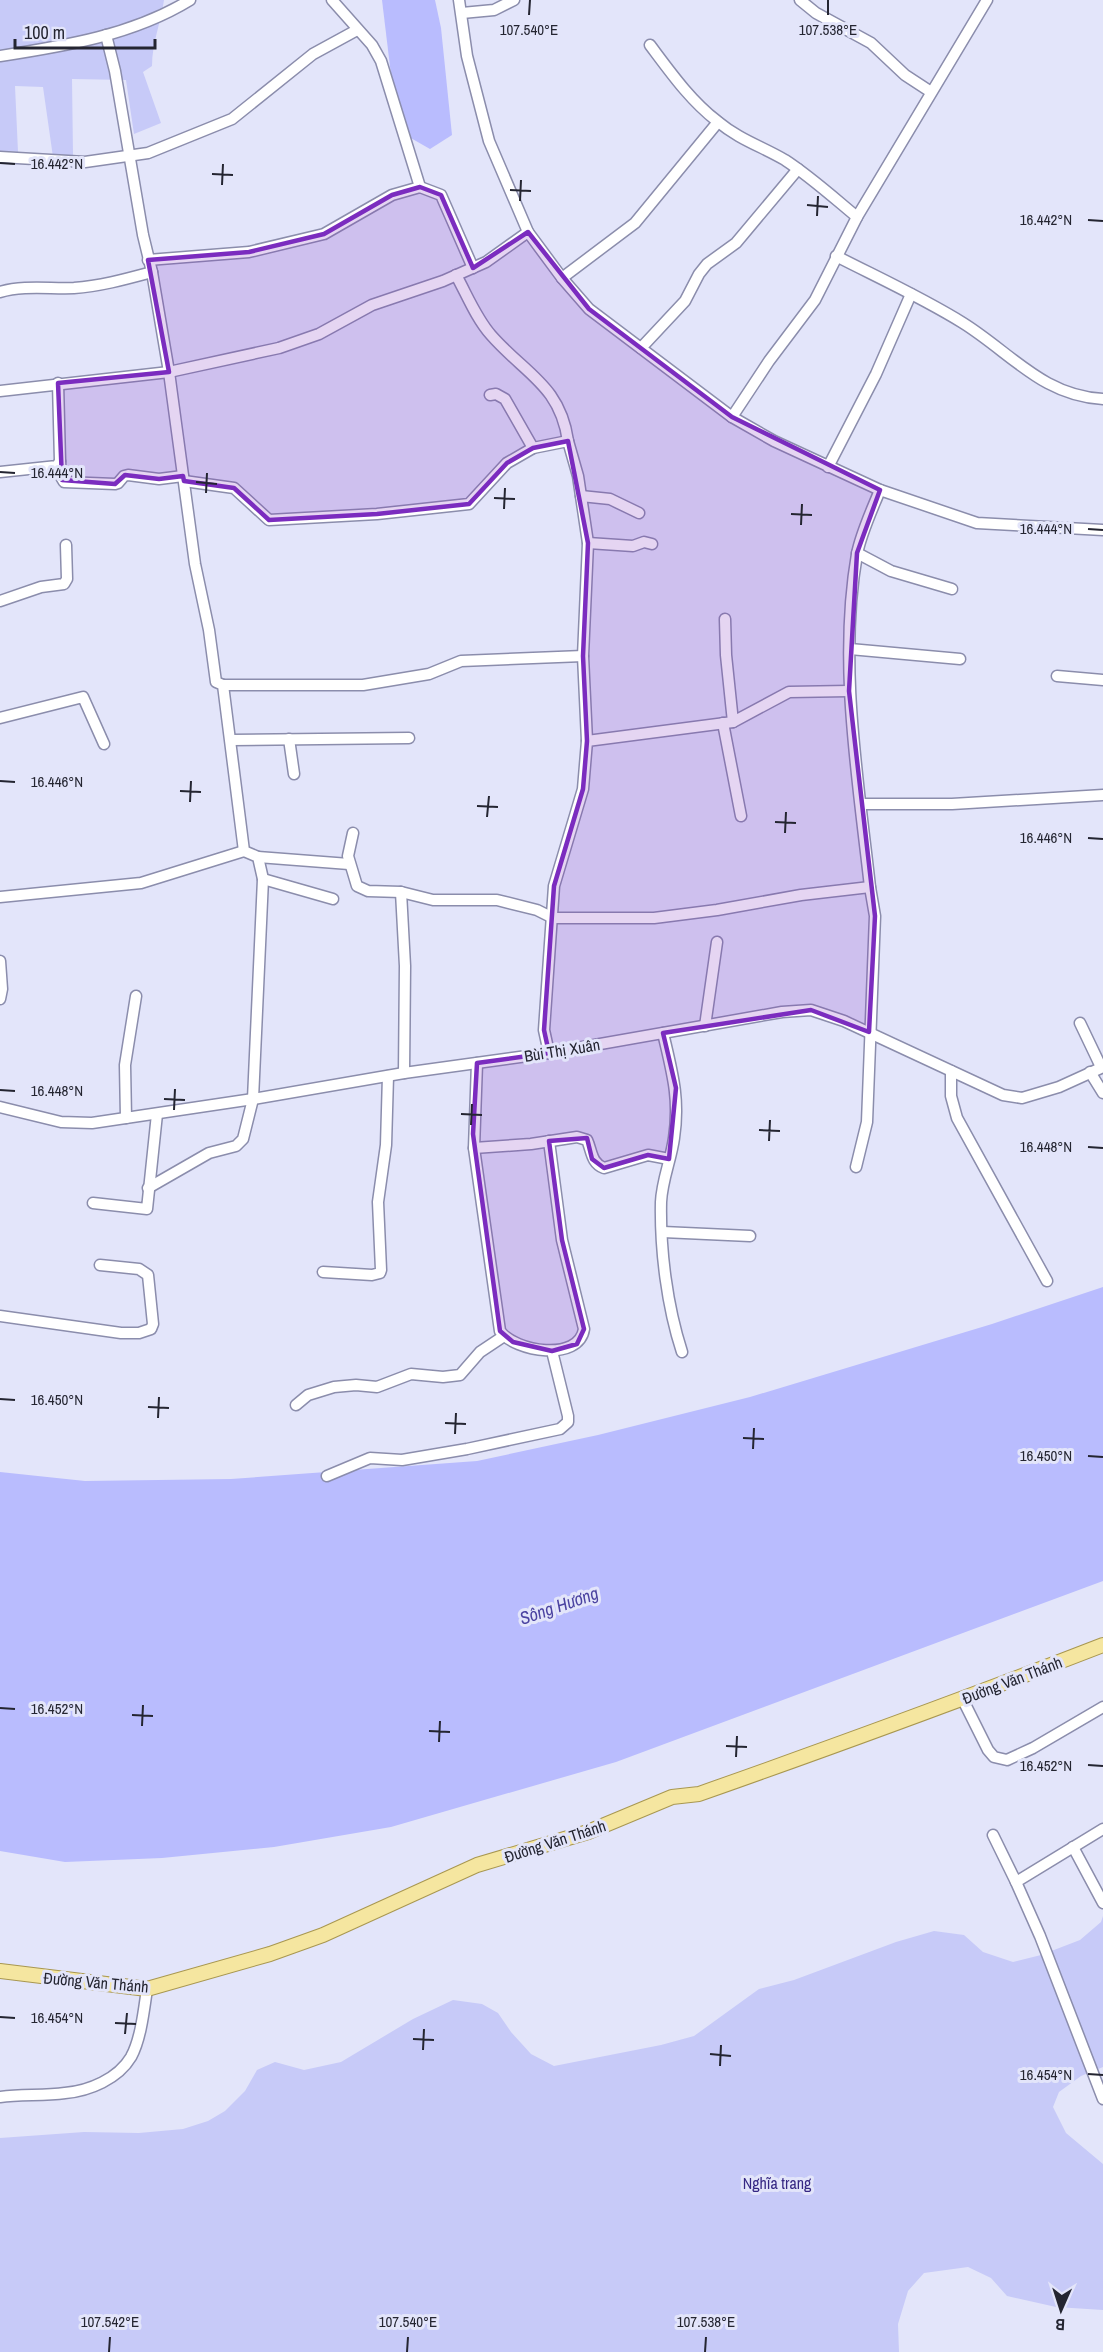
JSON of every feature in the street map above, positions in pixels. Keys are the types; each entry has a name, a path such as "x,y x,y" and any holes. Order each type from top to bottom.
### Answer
{"main road":[{"name":"Đường Văn Thánh","path":"0,1971 147,1989 270,1954 323,1935 477,1865 588,1832 672,1797 699,1794 864,1736 935,1708 963,1700 1103,1645"}],"street":[{"path":"0,56 106,35 152,20 190,0"},
{"path":"332,0 372,45 381,62 420,186"},
{"path":"459,0 467,56 489,141 528,232 562,278 589,309 732,417 774,441 880,490 977,523 1103,530"},
{"path":"462,13 494,10 514,0"},
{"path":"800,0 816,13 871,43 905,75 931,92"},
{"path":"732,417 769,361 814,300 857,217 987,0"},
{"path":"0,157 85,162 148,153 232,119 314,54 357,30"},
{"path":"106,35 115,71 129,157 152,272 169,372 195,564 209,630 216,682 223,685 363,685 429,674 461,661 583,656"},
{"path":"650,45 686,91 718,122 743,140 778,156 798,169 857,217"},
{"path":"562,278 635,222 718,122"},
{"path":"640,348 685,301 707,264 736,243 798,169"},
{"path":"148,260 249,252 324,234 392,195 420,186 441,195 473,268"},
{"path":"0,391 169,372 279,348 320,334 372,304 456,275 486,262 528,232"},
{"path":"836,256 970,327 1039,380 1072,394 1103,399"},
{"path":"0,292 11,289 104,285 152,272"},
{"path":"456,275 489,333 554,398 566,424 568,441 578,476 588,543 583,656 586,741 583,789 554,886 544,1030 549,1053"},
{"path":"828,467 876,374 911,294"},
{"path":"58,383 60,461 61,477 64,482 115,484 128,475 159,479 183,478 234,488 269,520 377,514 469,504 507,463 533,448 568,441"},
{"path":"490,395 496,394 506,399 533,448"},
{"path":"0,472 53,468 60,461"},
{"path":"856,1167 867,1122 875,916 849,691 850,649 857,553 880,490"},
{"path":"581,496 610,499 639,513"},
{"path":"588,543 633,546 644,542 652,544"},
{"path":"0,601 40,587 64,584 67,579 66,545"},
{"path":"857,553 891,571 952,589"},
{"path":"726,619 728,723 741,816"},
{"path":"850,649 960,659"},
{"path":"1057,676 1103,680"},
{"path":"223,685 232,740 244,851"},
{"path":"586,741 728,723 789,692 849,691"},
{"path":"0,718 83,697 104,744"},
{"path":"232,740 409,738"},
{"path":"289,739 294,774"},
{"path":"861,804 952,804 1103,795"},
{"path":"352,833 349,849 350,864 357,886 368,891 401,892 433,900 497,900 537,910 553,918 654,918 870,887"},
{"path":"0,897 141,883 244,851 258,857 350,864"},
{"path":"148,1188 209,1153 236,1146 243,1139 253,1099 263,879 258,857"},
{"path":"263,879 333,899"},
{"path":"401,892 405,958 404,1073"},
{"path":"705,1026 717,942"},
{"path":"0,961 1,992"},
{"path":"126,1118 124,1065 136,996"},
{"name":"Bùi Thị Xuân","path":"0,1107 61,1122 92,1123 404,1073 549,1053 782,1012 811,1010 870,1032 1003,1095 1023,1098 1059,1087 1102,1067"},
{"path":"1080,1023 1102,1067"},
{"path":"663,1033 676,1088 674,1139 661,1200 671,1312 682,1352"},
{"path":"477,1062 474,1148 498,1320 504,1336 526,1346 552,1351 577,1344 585,1329 562,1240 549,1141"},
{"path":"951,1071 951,1096 957,1118 1047,1281"},
{"path":"1090,1072 1103,1094"},
{"path":"323,1272 372,1275 380,1273 381,1270 378,1202 386,1144 388,1076"},
{"path":"93,1203 146,1210 148,1208 148,1188 157,1114"},
{"path":"474,1148 583,1138 589,1145 592,1159 604,1168 648,1155 669,1159"},
{"path":"663,1232 750,1236"},
{"path":"0,1316 121,1333 139,1333 151,1329 153,1324 148,1275 139,1269 100,1265"},
{"path":"296,1405 308,1395 334,1387 356,1385 377,1387 411,1374 443,1377 460,1375 480,1352 504,1336"},
{"path":"327,1476 370,1458 410,1459 560,1429 568,1422 568,1416 552,1351"},
{"path":"963,1700 988,1750 994,1757 1006,1760 1033,1748 1103,1707"},
{"path":"1016,1881 1103,1829"},
{"path":"993,1835 1040,1936 1103,2099"},
{"path":"1072,1847 1103,1903"},
{"path":"0,2097 68,2093 97,2085 117,2072 131,2056 141,2024 147,1989"}],"highlighted area":[{"path":"420,187 441,195 473,268 528,232 589,309 732,417 880,490 857,553 849,691 875,916 869,1032 811,1010 663,1033 676,1088 669,1159 648,1155 604,1168 592,1159 587,1138 549,1141 562,1240 584,1329 577,1344 552,1351 513,1342 500,1331 473,1134 477,1063 549,1053 544,1030 554,886 583,789 587,741 583,656 588,543 568,441 533,448 507,463 469,504 377,514 269,520 234,488 184,481 183,476 159,479 125,475 115,484 62,480 58,383 169,372 148,260 249,252 324,234 392,195"}],"green space":[{"path":"0,0 164,0 153,49 152,66 143,72 161,123 134,134 126,80 72,79 73,155 53,157 43,87 15,86 18,152 0,151"},
{"name":"Nghĩa trang","path":"1103,1916 1103,2067 1081,2076 1059,2092 1053,2107 1066,2133 1103,2164 1103,2310 1056,2307 1007,2296 991,2278 968,2267 924,2273 908,2291 898,2324 899,2352 0,2352 0,2138 84,2132 139,2133 183,2129 208,2121 225,2111 245,2091 257,2070 275,2062 304,2070 341,2062 413,2019 453,2000 482,2004 498,2013 531,2054 554,2066 661,2045 694,2036 759,1989 794,1980 896,1942 934,1931 964,1935 983,1952 1013,1962 1041,1955 1080,1940 1101,1922"}],"water":[{"path":"382,0 435,0 441,28 452,135 430,149 409,137 392,83"},
{"name":"Sông Hương","path":"1103,1287 1103,1581 616,1762 391,1827 274,1847 162,1858 65,1862 0,1851 0,1472 85,1481 231,1479 477,1461 598,1435 750,1397 992,1324"}]}
